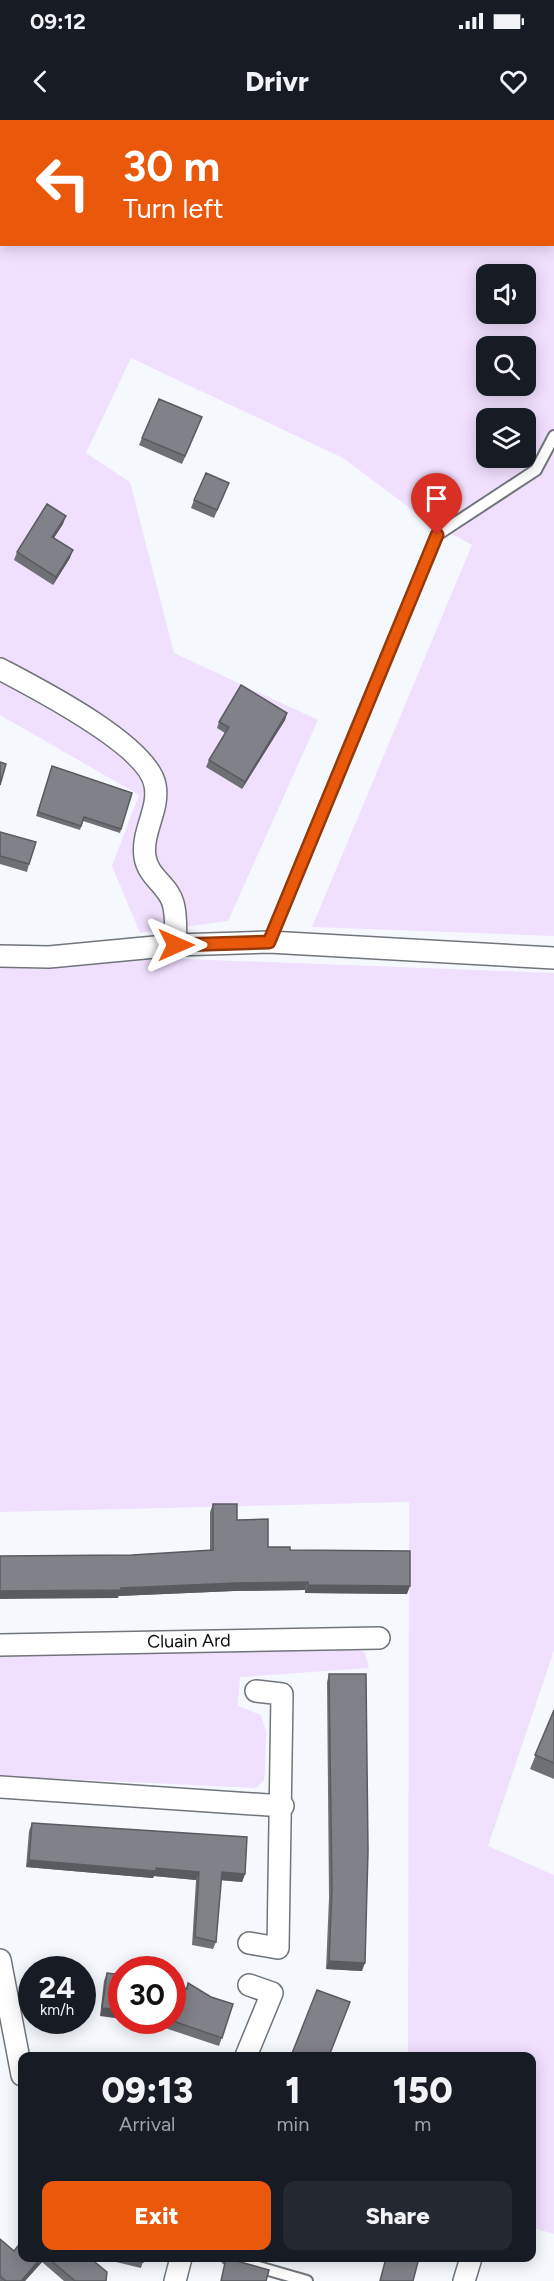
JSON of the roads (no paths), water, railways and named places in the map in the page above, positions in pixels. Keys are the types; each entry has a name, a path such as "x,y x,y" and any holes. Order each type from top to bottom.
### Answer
{"street":[{"path":"0,669 71,707 144,761 155,783 156,796 145,839 144,855 148,868 173,903 176,945"},
{"path":"0,956 50,957 176,945 269,942 554,958"},
{"name":"Cluain Ard","path":"0,1645 379,1638"},
{"path":"249,1943 278,1948 283,1806 282,1694 256,1691"},
{"path":"0,1787 283,1806"},
{"path":"0,1960 19,2052"},
{"path":"248,2052 272,1993 249,1985"},
{"path":"175,2281 180,2262"},
{"path":"464,2281 470,2262"}],"lane":[{"path":"269,942 437,535 536,470 554,436"},
{"path":"241,2262 307,2281"}]}
